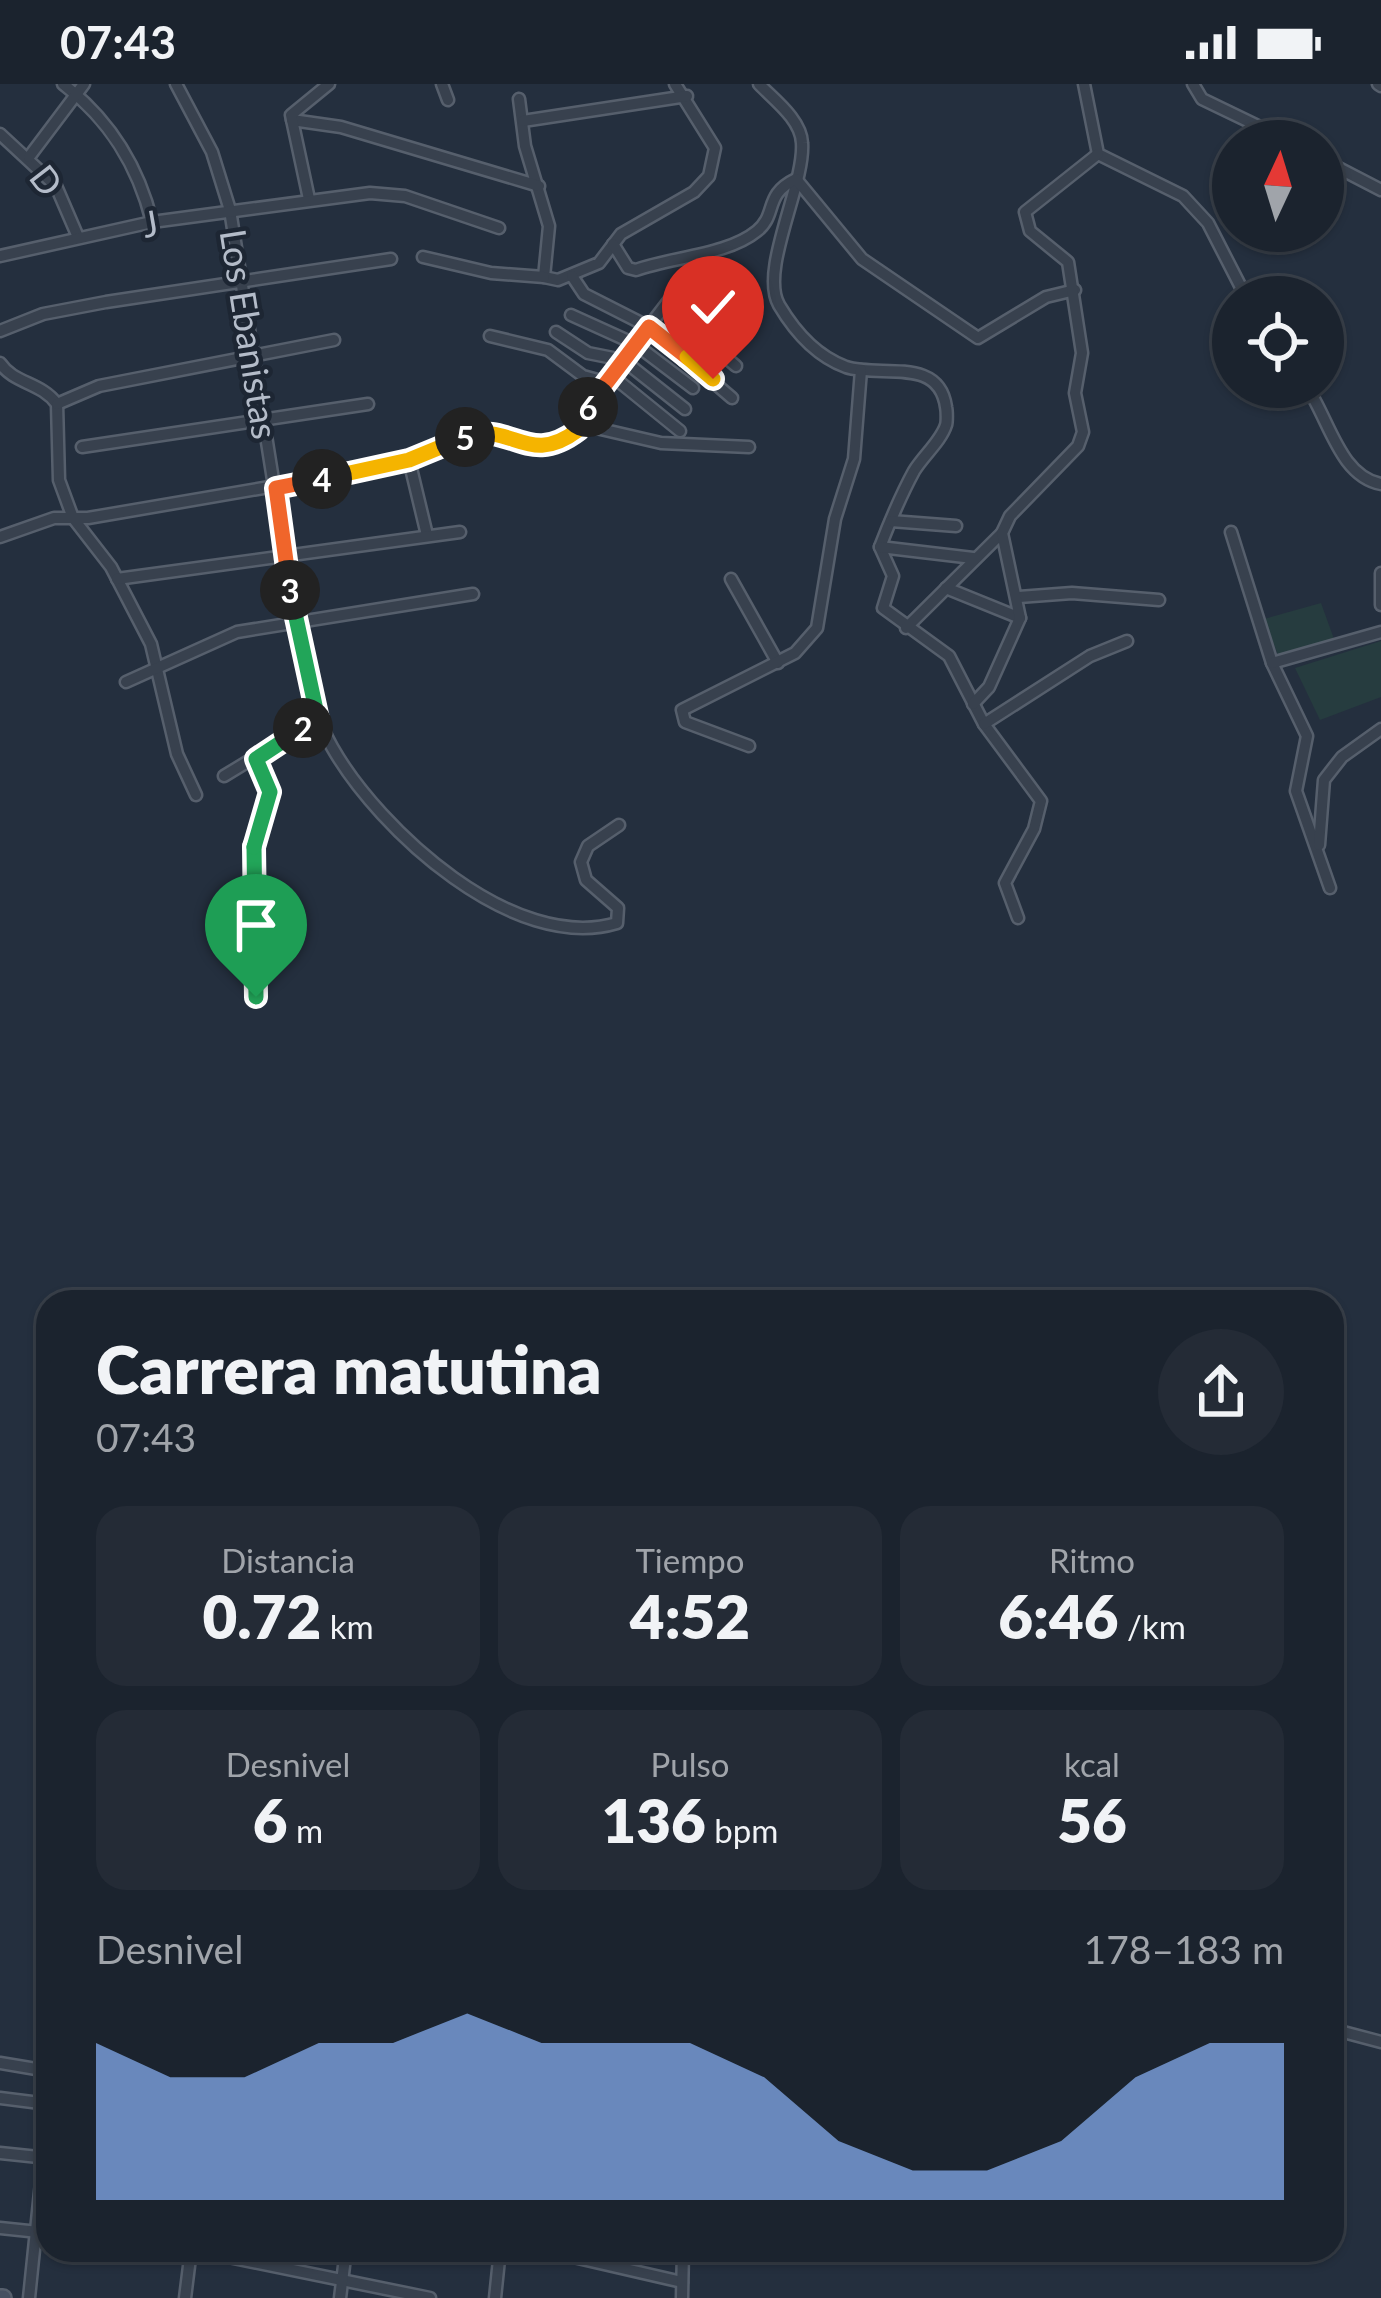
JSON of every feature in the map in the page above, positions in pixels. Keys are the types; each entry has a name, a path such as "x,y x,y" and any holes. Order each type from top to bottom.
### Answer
{"street":[{"path":"63,84 80,89 130,159 152,222"},
{"name":"Los Ebanistas","path":"176,84 212,152 230,210 295,624 318,719 334,751 395,831 527,918 578,929 617,923 618,908 586,880 580,862 588,846 619,825"},
{"path":"308,200 292,120 295,108 329,84"},
{"path":"442,84 448,100"},
{"path":"423,257 490,273 544,277 572,276 599,262 642,219 694,192 709,176 715,148 703,135 687,97 674,84"},
{"path":"758,84 797,129 802,142 774,292 810,346 861,370 903,370 927,376 941,388 946,403 947,423 914,472 880,547 893,576 883,608 949,656 984,724 1041,802 1021,858 1006,877 1018,918"},
{"path":"1084,84 1098,154"},
{"path":"1192,84 1202,99 1246,120"},
{"path":"29,157 80,89"},
{"path":"523,121 687,97"},
{"path":"519,100 549,226 544,277"},
{"path":"292,120 341,127 538,186"},
{"name":"D","path":"0,134 56,186 78,237"},
{"path":"906,628 1001,533 1010,516 1082,439 1075,393 1082,353 1068,262 1030,231 1025,212 1098,154"},
{"path":"1098,154 1183,196 1208,223 1235,276"},
{"path":"1344,171 1381,190"},
{"path":"613,244 628,268 636,270 743,240 764,224 773,194 796,179"},
{"path":"796,179 862,259 978,338 1046,297 1075,290"},
{"name":"J","path":"0,256 152,222 308,200 405,196 499,228"},
{"path":"0,331 43,314 106,302 391,259"},
{"path":"572,276 584,294 649,327 732,398"},
{"path":"578,430 578,418 677,290"},
{"path":"666,307 736,366"},
{"path":"571,315 635,344 693,388"},
{"path":"556,332 588,353 623,360 685,409"},
{"path":"490,336 548,350 583,376 608,379 680,431"},
{"path":"57,404 99,386 334,340"},
{"path":"0,363 14,378 36,384 57,404 59,481 73,518 117,579 151,644 177,754 196,795"},
{"path":"748,746 685,722 682,710 778,663 805,644 821,619 830,544 854,459 861,370"},
{"path":"82,446 368,404"},
{"path":"1319,408 1336,434 1346,465 1356,476 1381,484"},
{"path":"0,537 54,518 276,488 409,460 487,431 540,448 592,427 662,443 749,447"},
{"path":"409,460 427,535"},
{"path":"891,521 956,526"},
{"path":"117,579 460,532"},
{"path":"1232,532 1272,663 1306,736 1296,791 1319,845 1330,888"},
{"path":"973,704 989,687 1020,618 1001,533"},
{"path":"880,547 973,558"},
{"path":"1381,573 1381,605"},
{"path":"731,579 778,663"},
{"path":"946,589 1020,618"},
{"path":"1018,597 1072,593 1159,600"},
{"path":"126,682 219,637 473,594"},
{"path":"1272,663 1381,632"},
{"path":"984,724 1090,656 1127,641"},
{"path":"224,776 318,719"},
{"path":"1319,845 1324,780 1342,758 1381,729"},
{"path":"256,759 270,792 252,862 256,997"},
{"path":"1344,2032 1381,2042"},
{"path":"0,2063 36,2070"},
{"path":"0,2098 36,2102"},
{"path":"0,2153 36,2157"},
{"path":"0,2228 36,2231"},
{"path":"29,2298 36,2262"},
{"path":"185,2298 190,2262"},
{"path":"254,2262 430,2298"},
{"path":"340,2298 345,2262"},
{"path":"495,2298 499,2262"},
{"path":"595,2262 682,2282"},
{"path":"682,2298 683,2262"}],"green space":[{"path":"1321,603 1334,639 1278,655 1264,619"},
{"path":"1381,641 1381,697 1320,720 1295,668"}],"route":[{"path":"256,997 252,862 270,792 256,759 318,719 303,668 276,488 386,467 487,431 530,448 550,446 578,430 578,418 649,327 713,379"}]}
